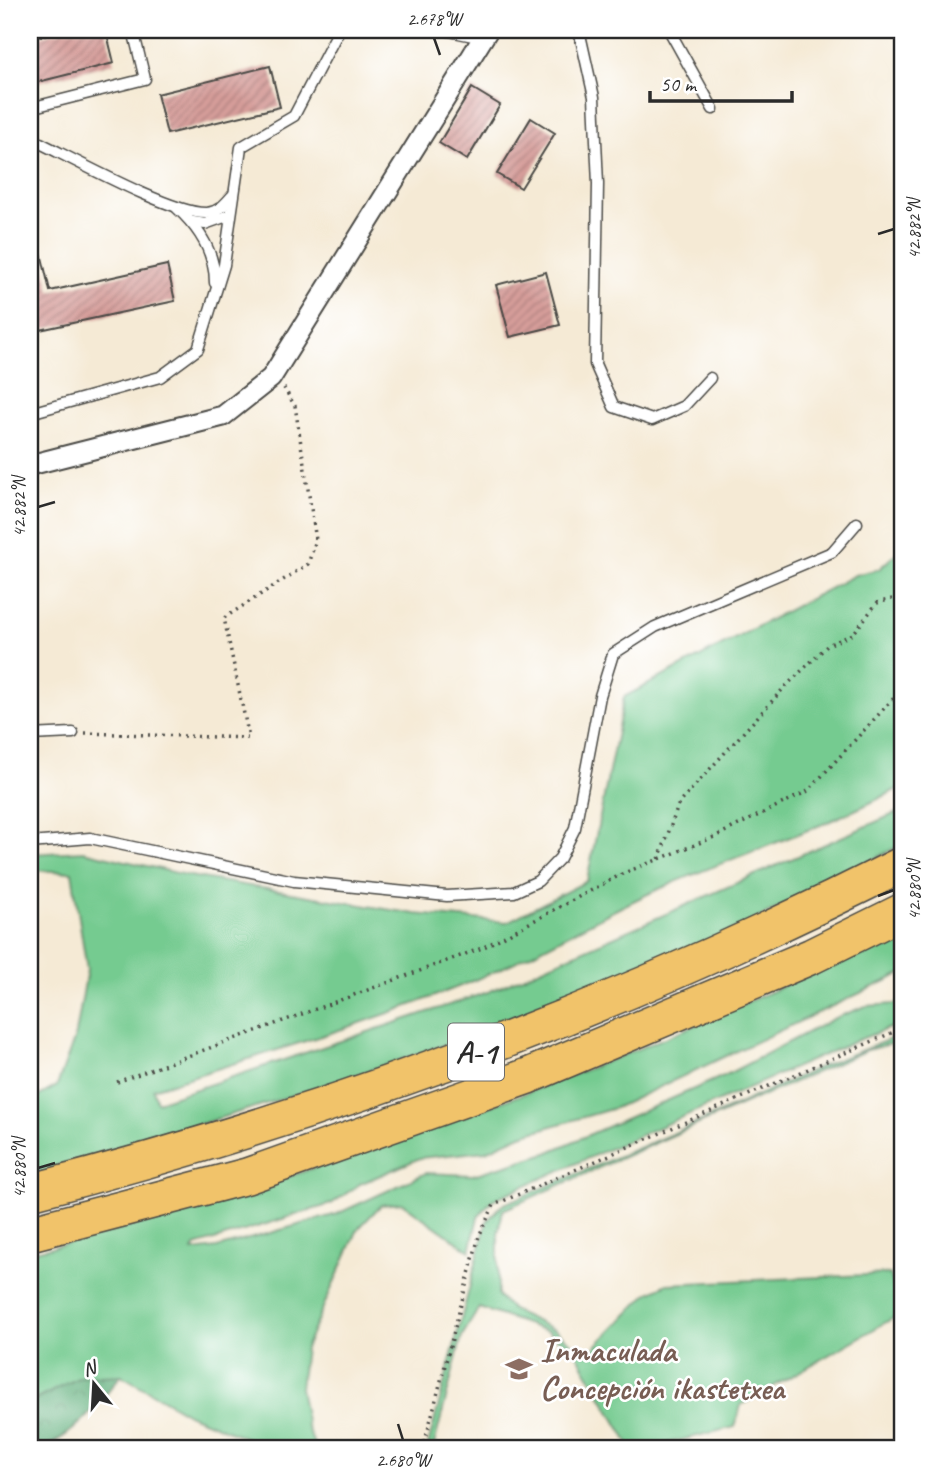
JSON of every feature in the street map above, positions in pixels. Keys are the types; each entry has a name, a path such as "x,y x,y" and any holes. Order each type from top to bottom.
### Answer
{"highway":[{"name":"A-1","path":"30,1192 232,1136 520,1036 701,962 788,923 903,864"},
{"name":"A-1","path":"30,1233 247,1177 516,1081 812,956 903,911"}],"street":[{"path":"30,465 223,416 275,372 485,34"}],"lane":[{"path":"30,108 145,79 133,30"},
{"path":"30,413 160,377 198,349 223,265 241,148 294,116 339,30"},
{"path":"444,30 485,34"},
{"path":"579,30 594,97 598,184 595,364 614,407 652,420 684,407 710,378"},
{"path":"669,30 713,109"},
{"path":"30,138 177,208 208,213 222,207 234,195"},
{"path":"177,208 192,222 211,255 215,289"},
{"path":"192,222 205,224 230,215"},
{"path":"30,843 90,838 294,881 447,896 514,892 538,881 560,858 575,828 600,696 613,654 656,627 832,552 857,523"},
{"path":"30,735 72,733"}],"path":[{"path":"72,733 249,738 224,618 309,564 316,540 295,406 275,372"},
{"path":"659,859 679,803 783,689 828,645 853,634 877,603 903,596"},
{"path":"117,1082 482,948 624,873 712,838 808,791 903,688"},
{"path":"423,1449 479,1236 495,1205 903,1028"}],"green space":[{"path":"903,547 903,786 845,815 642,897 511,964 448,991 322,1036 153,1089 157,1102 488,992 903,810 903,844 705,944 562,1002 336,1082 30,1175 30,1101 57,1086 76,1034 87,970 72,872 30,870 30,854 83,851 190,876 415,914 507,922 587,881 624,697 855,575 879,569"},
{"path":"903,927 903,973 615,1108 521,1135 486,1151 420,1158 360,1184 331,1204 195,1246 193,1251 217,1248 337,1214 426,1173 473,1175 547,1153 726,1075 835,1018 866,1006 895,1004 903,998 903,1023 858,1040 492,1200 478,1217 470,1251 402,1203 381,1205 358,1229 305,1348 300,1388 307,1427 316,1449 274,1449 190,1415 121,1375 30,1414 30,1252 186,1210 484,1109 696,1025"},
{"path":"903,1034 903,1041 867,1050 503,1210 498,1233 498,1296 512,1310 555,1330 587,1355 647,1294 667,1284 890,1274 902,1313 741,1405 735,1427 644,1449 632,1449 575,1351 547,1331 479,1308 462,1336 433,1449 427,1449 487,1221 502,1205 686,1128 822,1066"},
{"path":"121,1375 82,1422 57,1441 30,1449 30,1414 33,1401 80,1377"}],"building":[{"path":"65,30 106,30 114,63 30,84 30,39"},
{"path":"270,66 280,107 167,134 157,94"},
{"path":"472,88 500,105 467,160 439,143"},
{"path":"531,118 555,133 521,188 497,174"},
{"path":"36,232 50,291 167,265 175,301 35,331 30,309 30,295 36,294 30,269 30,233"},
{"path":"546,272 560,325 510,337 496,285"}],"place":[{"name":"Inmaculada Concepción ikastetxea","path":"519,1369"}]}
